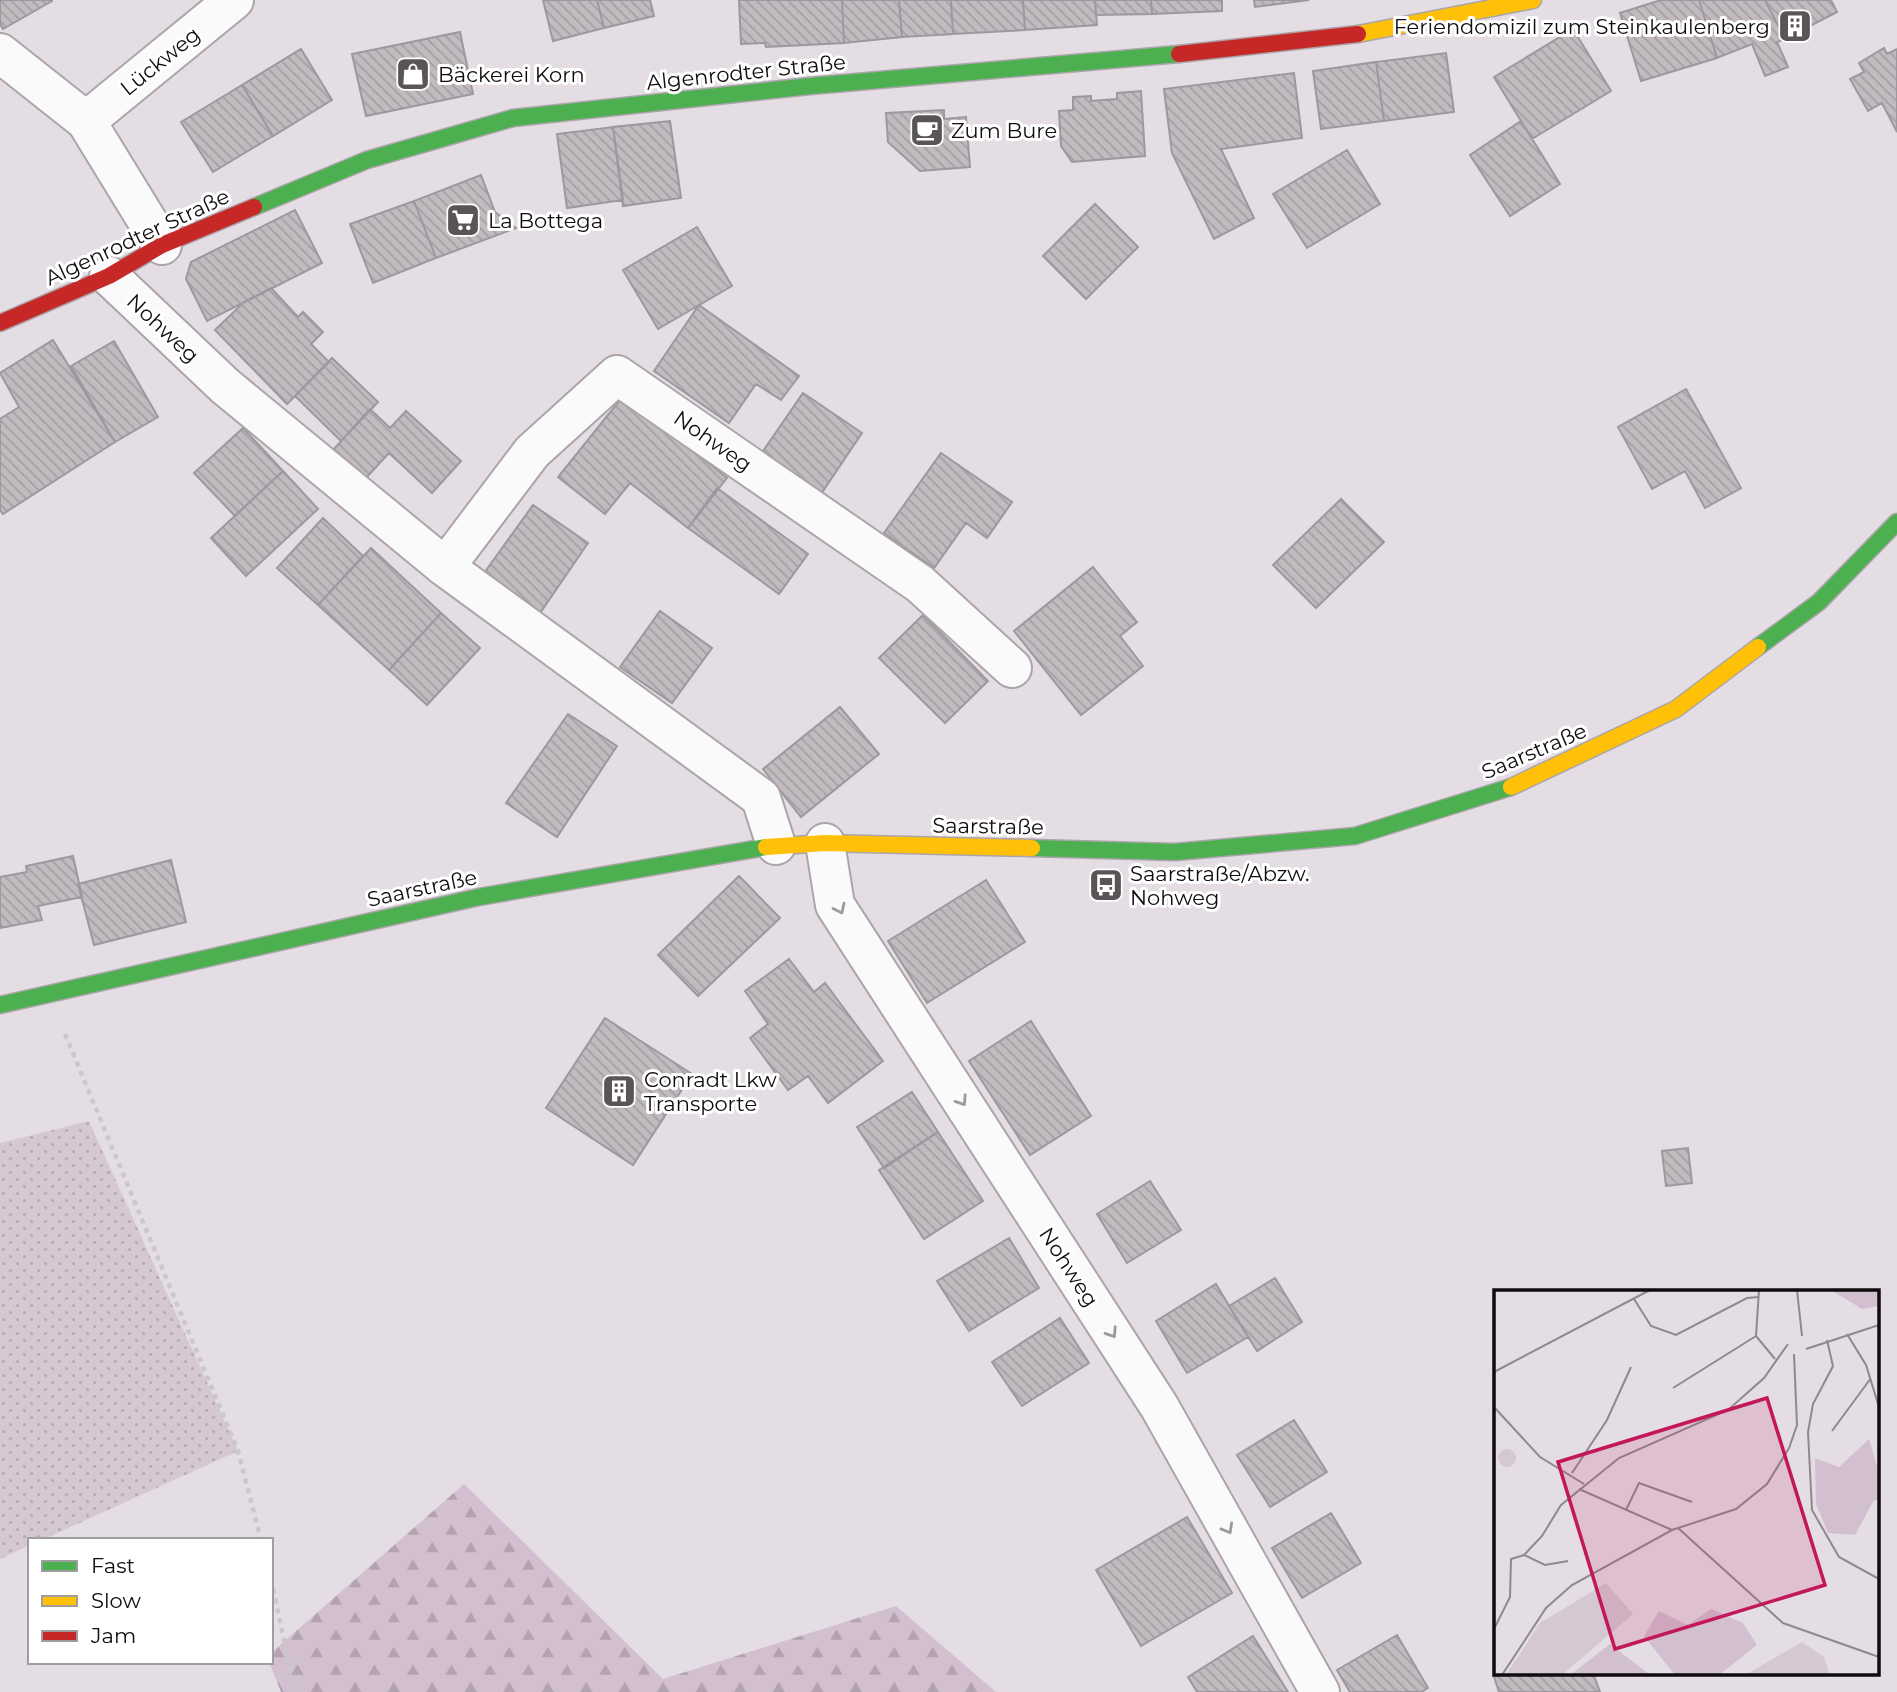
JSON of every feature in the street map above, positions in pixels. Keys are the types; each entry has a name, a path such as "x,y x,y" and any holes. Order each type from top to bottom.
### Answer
{"street":[{"name":"Lückweg","path":"86,121 234,0"},
{"name":"Algenrodter Straße","path":"0,323 109,276 162,244 367,160 513,118 810,86 1142,58 1352,35 1532,0"},
{"path":"0,53 86,121 162,244"},
{"name":"Nohweg","path":"109,276 225,386 444,567 761,798 776,845"},
{"name":"Nohweg","path":"444,567 532,452 617,375 920,584 1012,668"},
{"name":"Saarstraße","path":"0,1005 479,897 776,845 825,843 1175,852 1354,836 1523,783 1676,709 1819,601 1897,522"},
{"name":"Nohweg","path":"825,843 835,905 1159,1406 1320,1692"}],"path":[{"path":"48,994 238,1451 260,1538"},
{"path":"273,1588 295,1692"}],"shaded area":[{"path":"89,1121 238,1451 46,1538 28,1538 28,1546 0,1559 0,1143"}],"green space":[{"path":"464,1484 663,1679 896,1606 996,1692 281,1692 270,1664 273,1664 273,1651"}],"building":[{"path":"0,0 52,1 3,29 0,24"},
{"path":"543,0 597,0 604,28 553,41"},
{"path":"597,0 650,0 654,16 604,28"},
{"path":"739,0 842,0 844,43 766,47 765,43 741,44"},
{"path":"842,0 899,0 902,37 844,43"},
{"path":"899,0 951,0 953,34 902,37"},
{"path":"951,0 1023,0 1025,30 953,34"},
{"path":"1023,0 1095,0 1097,25 1025,30"},
{"path":"1095,0 1151,0 1152,14 1096,15"},
{"path":"1151,0 1222,0 1222,11 1152,14"},
{"path":"1254,0 1309,0 1255,7"},
{"path":"1661,0 1699,0 1717,58 1641,81 1620,13"},
{"path":"1699,0 1765,0 1785,39 1777,42 1788,67 1765,76 1752,44 1717,58"},
{"name":"Feriendomizil zum Steinkaulenberg","path":"1765,0 1831,0 1837,12 1785,39"},
{"path":"1573,29 1611,91 1532,139 1494,77"},
{"name":"Bäckerei Korn","path":"460,32 473,94 366,116 352,54"},
{"path":"1884,48 1887,54 1897,49 1897,132 1882,103 1868,111 1850,79 1864,72 1859,63"},
{"path":"301,49 332,100 273,136 242,85"},
{"path":"1446,53 1454,112 1384,121 1376,62"},
{"path":"1376,62 1384,121 1321,129 1313,71"},
{"path":"1294,73 1302,138 1221,149 1254,218 1214,239 1172,153 1164,89"},
{"path":"242,85 273,136 213,172 181,122"},
{"path":"1141,91 1145,156 1072,162 1061,146 1059,111 1073,110 1073,97 1091,96 1091,101 1117,99 1117,93"},
{"name":"Zum Bure","path":"944,110 944,119 966,117 970,167 920,171 888,142 886,113"},
{"path":"670,121 681,198 623,206 613,127"},
{"path":"1521,121 1560,184 1510,216 1470,155"},
{"path":"613,127 623,200 567,208 557,134"},
{"path":"1347,150 1380,204 1307,248 1273,194"},
{"name":"La Bottega","path":"481,175 495,212 516,228 436,258 414,201"},
{"path":"414,201 436,258 373,283 350,224"},
{"path":"1095,204 1138,247 1086,299 1043,256"},
{"path":"295,210 322,263 207,321 186,279 191,262"},
{"path":"697,227 732,286 658,329 623,270"},
{"path":"271,288 298,317 303,312 323,332 311,344 329,362 287,404 215,330 244,302"},
{"path":"699,305 799,376 781,400 756,384 729,423 654,371"},
{"path":"53,340 115,442 3,514 0,510 0,419 19,407 0,373"},
{"path":"114,341 158,417 115,442 71,366"},
{"path":"332,358 378,402 341,441 295,396"},
{"path":"1686,389 1741,488 1705,508 1685,471 1652,489 1618,427"},
{"path":"803,393 862,433 821,494 761,454"},
{"path":"624,395 727,478 688,528 630,483 605,514 558,477"},
{"path":"370,409 390,428 406,411 461,461 432,493 389,453 365,479 334,449"},
{"path":"243,428 283,471 235,516 194,473"},
{"path":"941,453 1012,502 987,538 966,523 934,568 884,533"},
{"path":"283,471 318,509 246,576 211,538"},
{"path":"717,488 808,554 779,594 688,528"},
{"path":"1341,499 1384,542 1316,608 1273,565"},
{"path":"533,505 588,543 538,616 482,576"},
{"path":"323,518 363,556 318,605 277,568"},
{"path":"371,548 441,613 389,670 318,605"},
{"path":"1093,567 1137,622 1120,636 1143,666 1081,715 1014,631"},
{"path":"660,611 712,648 672,703 620,667"},
{"path":"441,613 480,648 427,705 389,670"},
{"path":"923,615 988,681 945,723 879,658"},
{"path":"840,707 879,754 801,817 763,769"},
{"path":"568,714 617,746 557,837 506,803"},
{"path":"73,856 82,897 38,906 42,920 0,928 0,877 27,872 26,866"},
{"path":"171,860 186,922 94,945 78,884"},
{"path":"739,876 780,918 698,996 658,955"},
{"path":"986,880 1025,942 927,1003 888,941"},
{"path":"789,959 814,992 825,983 883,1061 828,1103 808,1076 788,1090 750,1038 768,1024 745,991"},
{"name":"Conradt Lkw Transporte","path":"605,1018 692,1074 633,1165 546,1108"},
{"path":"1031,1021 1091,1116 1030,1155 969,1061"},
{"path":"912,1092 938,1132 884,1168 857,1127"},
{"path":"938,1132 983,1201 924,1239 879,1170"},
{"path":"1688,1148 1692,1183 1666,1186 1662,1151"},
{"path":"1150,1181 1181,1230 1127,1263 1097,1214"},
{"path":"1009,1238 1039,1288 969,1331 937,1281"},
{"path":"1275,1278 1302,1322 1257,1351 1229,1306"},
{"path":"1216,1284 1248,1337 1187,1373 1156,1321"},
{"path":"1060,1318 1089,1363 1022,1406 992,1362"},
{"path":"1294,1420 1327,1472 1270,1507 1237,1455"},
{"path":"1331,1513 1361,1563 1302,1598 1272,1548"},
{"path":"1187,1517 1232,1593 1141,1646 1096,1570"},
{"path":"1397,1635 1428,1688 1421,1692 1350,1692 1337,1670"},
{"path":"1253,1636 1288,1692 1197,1692 1188,1677"},
{"path":"1504,1674 1593,1674 1600,1692 1499,1692 1494,1677"}],"traffic: fast":[{"path":"254,207 367,160 513,118 810,86 1179,54"},
{"path":"1758,647 1819,602 1897,522"},
{"path":"1032,848 1175,852 1355,836 1511,787"},
{"path":"0,1005 479,897 766,847"}],"traffic: slow":[{"path":"1358,34 1533,0"},
{"path":"1511,787 1676,709 1758,647"},
{"path":"766,847 825,843 1032,848"}],"traffic: jam":[{"path":"1179,54 1358,34"},
{"path":"0,323 109,276 162,245 254,207"}],"place":[{"name":"Feriendomizil zum Steinkaulenberg","path":"1795,26"},
{"name":"Bäckerei Korn","path":"413,74"},
{"name":"Zum Bure","path":"927,130"},
{"name":"La Bottega","path":"463,220"},
{"name":"Saarstraße/Abzw. Nohweg","path":"1106,885"},
{"name":"Conradt Lkw Transporte","path":"619,1091"}]}
